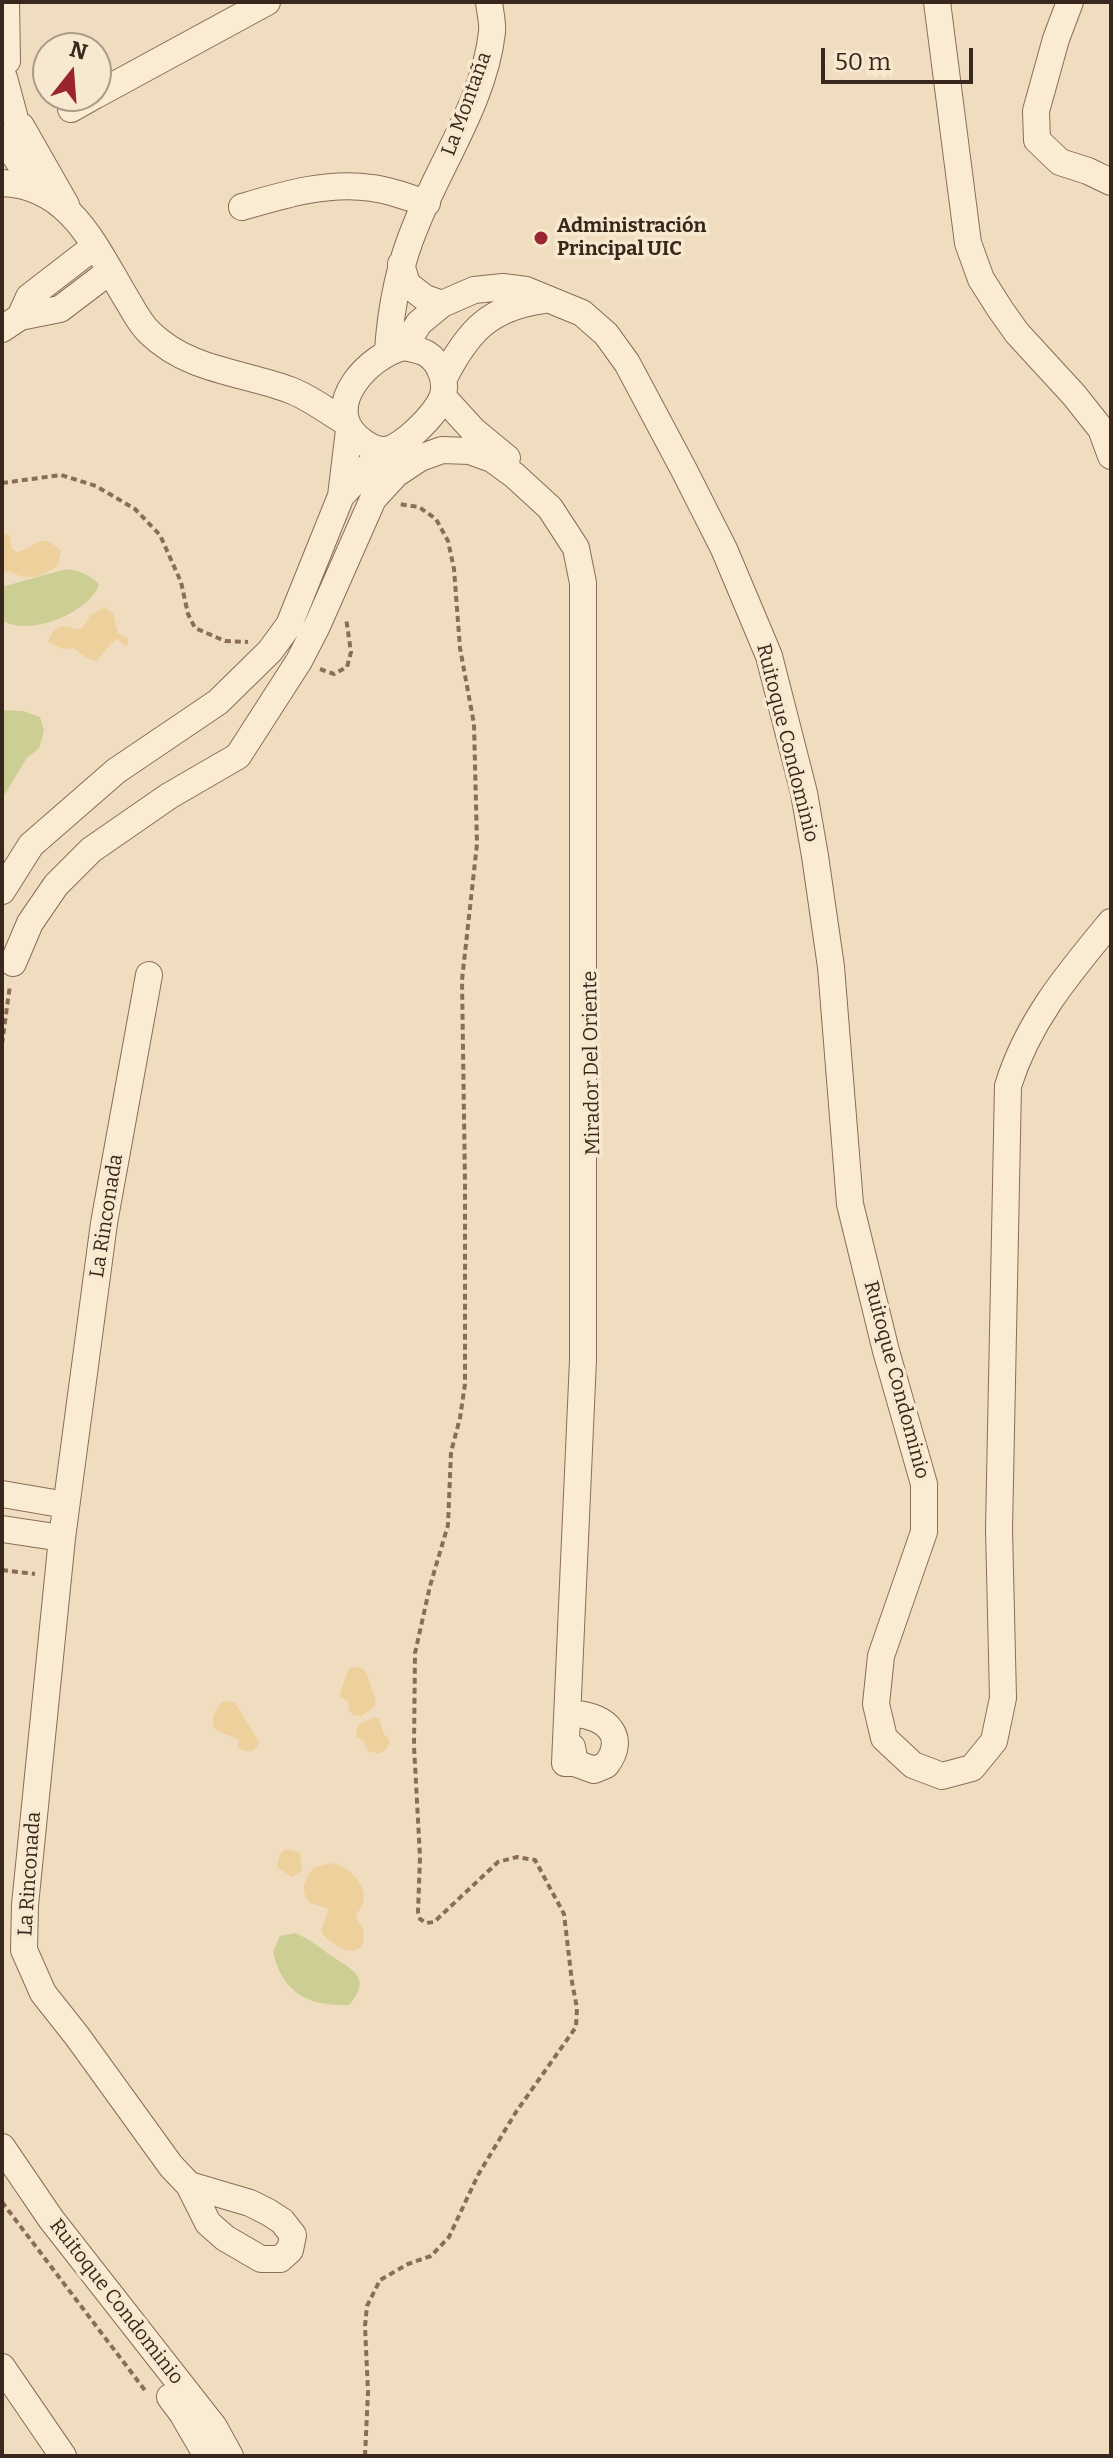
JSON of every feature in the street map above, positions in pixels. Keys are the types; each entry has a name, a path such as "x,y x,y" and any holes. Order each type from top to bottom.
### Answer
{"street":[{"path":"112,86 267,2"},
{"name":"La Montaña","path":"401,264 417,222 458,139 485,65 492,30 489,2"},
{"path":"937,2 968,243 981,279 1017,333 1101,429 1111,456"},
{"path":"1070,2 1036,111 1037,140 1060,162 1111,182"},
{"path":"5,12 4,68 12,126 37,189"},
{"path":"12,126 95,246 147,331 173,353 210,368 292,391 347,426 366,446 384,450 397,447 408,438 443,388 464,341 482,323 502,310 548,300"},
{"path":"2,183 17,183 37,189 67,208"},
{"path":"242,207 293,193 333,187 372,188 427,203"},
{"path":"11,323 29,297 95,246"},
{"path":"401,264 407,284 425,298 442,304"},
{"path":"401,264 390,323 396,348 427,353 437,364 443,388 473,430 496,450"},
{"path":"11,323 60,309 110,271"},
{"name":"Ruitoque Condominio","path":"350,388 372,363 396,348 442,304 474,290 503,287 526,290 582,313 606,334 627,363 724,549 769,656 804,793 831,967 850,1204 886,1351 924,1484 924,1532 881,1656 876,1704 884,1738 913,1765 942,1776 972,1768 980,1759 994,1741 1003,1698 999,1529 1008,1086 1017,1056 1035,1021 1111,922"},
{"path":"2,891 31,845 116,771 218,702 270,651 289,625 341,496 347,426 344,406 350,388 292,391"},
{"path":"408,438 463,439 496,450"},
{"path":"341,496 384,450"},
{"path":"13,963 30,923 56,885 91,850 169,796 238,756 299,661 373,499 396,474 420,458 442,450 470,451 492,459 550,508 576,548 583,583 583,1360 565,1763 594,1770 606,1765 615,1740 610,1728 588,1714 576,1714"},
{"name":"Mirador Del Oriente","path":"496,450 538,481 571,518 588,550 592,639 589,794 596,1370 576,1714 572,1737 575,1763"},
{"name":"La Rinconada","path":"149,975 104,1223 66,1505 25,1905 24,1950 43,1993 171,2166 189,2185 208,2223 225,2238 261,2259 280,2259 290,2250 293,2235 282,2221 259,2207 189,2185"},
{"path":"2,1494 66,1505"},
{"path":"2,1529 62,1538"},
{"name":"Ruitoque Condominio","path":"2,2147 51,2219 214,2427 230,2456"},
{"name":"Ruitoque Condominio","path":"2,2173 182,2413 207,2456"},
{"path":"2,2367 63,2456"}],"path":[{"path":"2,483 61,475 96,486 135,509 160,535 181,582 188,614 195,628 225,641 254,642 245,649"},
{"path":"365,2456 367,2306 380,2280 408,2264 431,2256 449,2237 478,2175 516,2112 576,2027 577,2008 564,1914 535,1860 517,1857 498,1862 434,1922 426,1923 418,1912 420,1857 414,1746 415,1653 448,1525 451,1452 465,1384 462,980 477,844 474,724 460,648 454,569 448,541 436,519 419,507 401,503 390,510"},
{"path":"299,661 334,674 347,667 351,652 344,606"},
{"path":"2,1044 13,963"},
{"path":"2,1570 59,1577"},
{"path":"2,2202 153,2400"}],"green space":[{"path":"66,569 84,574 99,584 94,595 84,604 57,620 42,624 13,625 2,620 2,587"},
{"path":"2,710 23,711 40,717 44,731 39,748 26,759 2,799"},
{"path":"295,1933 358,1976 359,1988 349,2005 310,2000 299,1995 283,1978 273,1952 280,1936"}],"sand":[{"path":"2,532 9,535 12,549 17,552 43,541 54,545 61,551 58,565 34,577 10,571 2,573"},
{"path":"104,607 113,613 118,633 128,639 128,645 123,645 118,639 96,661 73,648 63,649 48,642 58,628 82,628 90,616"},
{"path":"359,1667 368,1677 376,1701 374,1707 361,1716 353,1715 348,1701 340,1696 350,1668"},
{"path":"223,1701 235,1703 259,1742 251,1752 238,1749 239,1740 222,1733 213,1725 214,1714"},
{"path":"374,1717 379,1719 384,1735 389,1738 387,1748 379,1754 368,1751 363,1740 356,1736 358,1725"},
{"path":"285,1849 300,1852 302,1870 292,1877 277,1867 280,1854"},
{"path":"334,1863 352,1873 363,1890 363,1904 356,1916 364,1932 363,1943 353,1950 339,1947 325,1937 321,1931 329,1909 310,1903 305,1894 306,1880 314,1867"}],"place":[{"name":"Administración Principal UIC","path":"541,238"}]}
